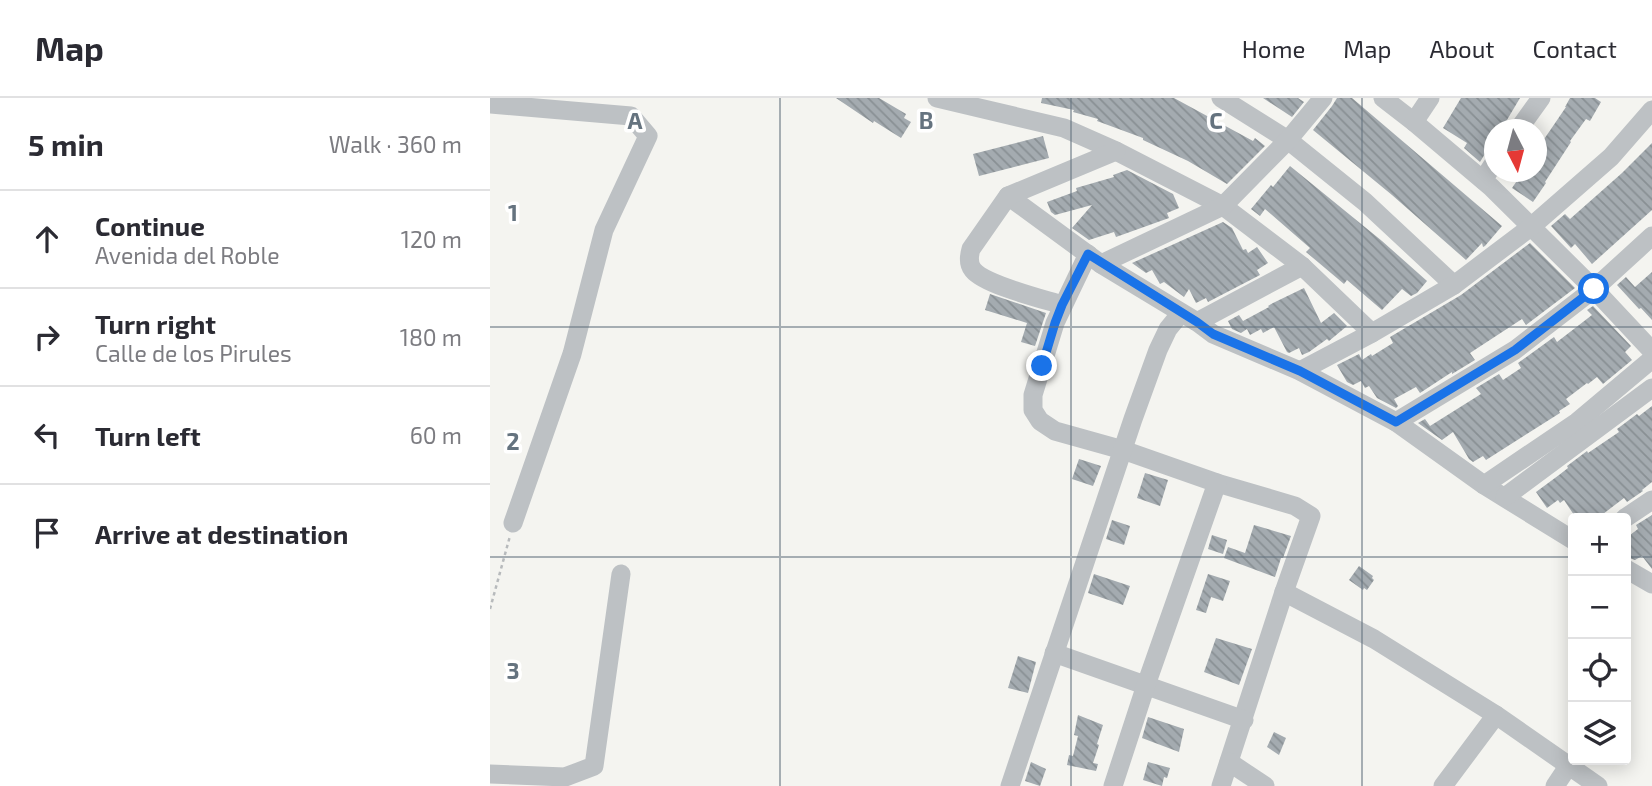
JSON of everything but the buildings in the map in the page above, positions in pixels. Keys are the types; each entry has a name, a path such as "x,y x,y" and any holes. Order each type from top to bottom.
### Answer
{"street":[{"path":"937,98 1064,128 1116,151 1223,206 1302,267 1372,334"},
{"path":"1220,98 1288,140 1364,202 1454,285"},
{"path":"1222,786 1311,516 1295,506 1217,483 1123,450 1055,431 1040,421 1033,410 1033,395 1062,305 1095,259 1223,206 1288,140 1323,98"},
{"path":"1383,98 1414,121 1532,226 1652,351"},
{"path":"1414,121 1430,98"},
{"path":"1526,119 1541,98"},
{"path":"490,104 631,116 648,136 604,230 572,354 513,523"},
{"path":"1300,371 1372,334 1454,285 1532,226 1611,157 1652,110"},
{"path":"1062,305 994,283 974,272 969,258 971,249 1008,196 1116,151"},
{"path":"1008,196 1095,259 1213,334 1300,371 1396,422 1485,485 1568,537"},
{"path":"1396,422 1515,350 1594,289 1652,236"},
{"path":"1010,786 1123,450 1168,329 1302,267"},
{"path":"1485,485 1577,422 1652,359"},
{"path":"1505,497 1652,387"},
{"path":"1113,786 1217,483"},
{"path":"1631,514 1652,500"},
{"path":"1631,572 1652,584"},
{"path":"490,774 565,777 594,766 621,574"},
{"path":"1284,592 1374,639 1496,715 1568,764"},
{"path":"1055,653 1244,720"},
{"path":"1443,786 1496,715"},
{"path":"1230,762 1265,786"},
{"path":"1555,786 1569,765 1598,786"}],"path":[{"path":"490,609 513,523"}],"route":[{"path":"1042,366 1062,305 1088,254 1213,334 1300,371 1396,422 1515,350 1594,289"}]}
